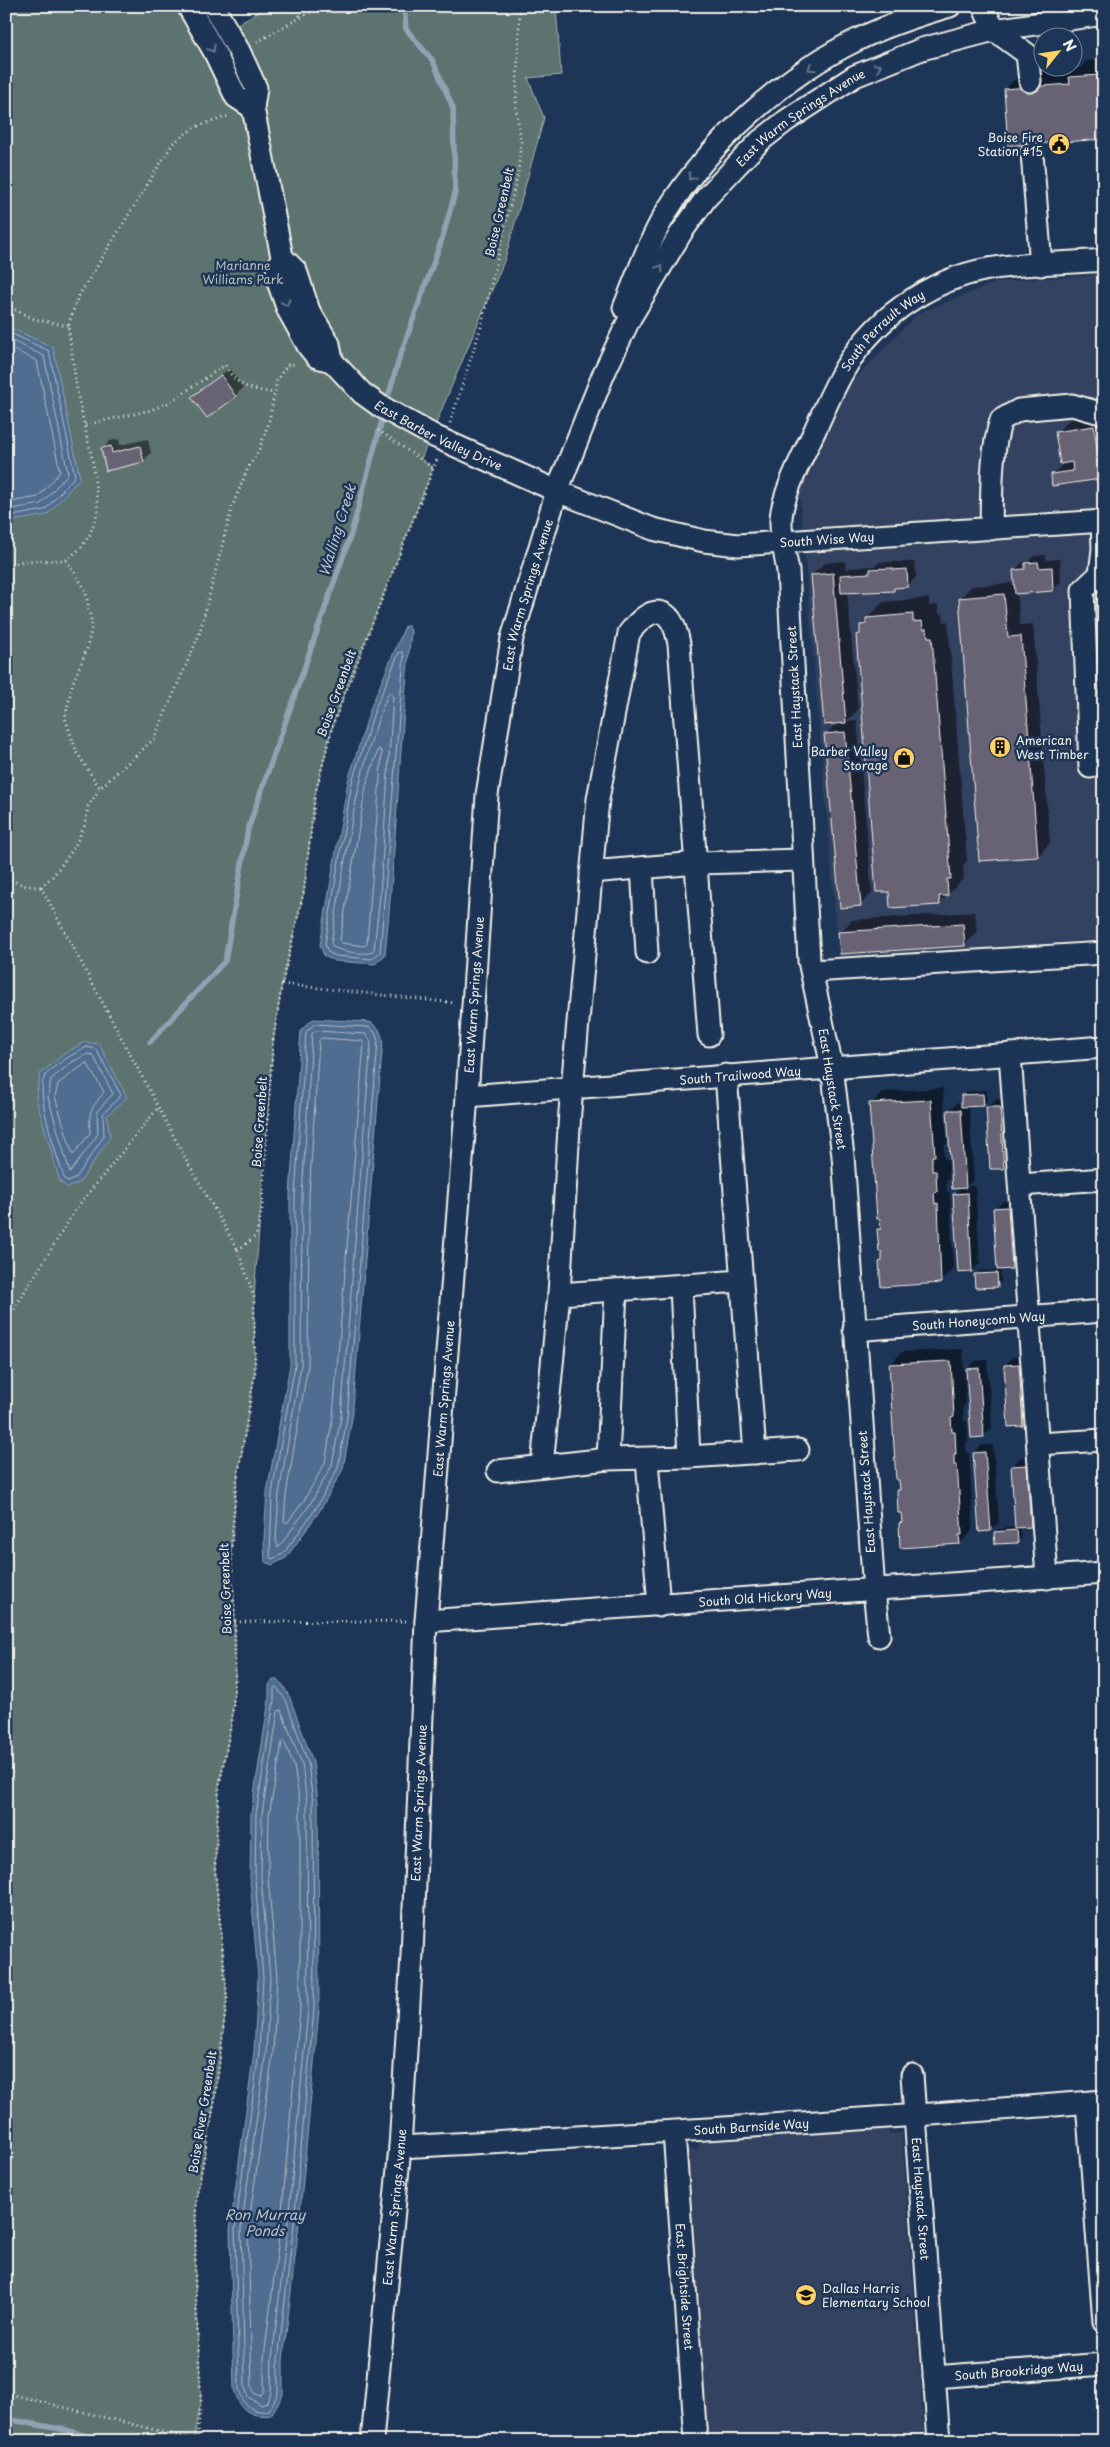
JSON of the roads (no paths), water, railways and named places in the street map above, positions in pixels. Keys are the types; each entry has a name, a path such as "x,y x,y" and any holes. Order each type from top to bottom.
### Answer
{"street":[{"path":"188,6 214,51 236,97 253,108"},
{"name":"East Barber Valley Drive","path":"213,6 256,88 253,108 282,257 296,271 309,311 329,344 332,361 356,387 380,406 436,437 558,491"},
{"name":"East Warm Springs Avenue","path":"604,373 620,318 647,251 667,211 719,142 782,89 835,51 858,39 904,21 950,6"},
{"path":"983,6 994,30 1027,54 1030,81"},
{"name":"East Warm Springs Avenue","path":"372,2441 400,2146 412,1945 426,1621 467,1096 487,796 510,648 558,491 604,373 630,318 681,233 706,198 760,141 821,96 855,76 922,50 994,30 1104,14"},
{"path":"1032,153 1041,265"},
{"name":"South Perrault Way","path":"783,543 781,518 792,480 834,389 847,365 866,338 897,310 943,283 965,275 1001,267 1104,260"},
{"path":"991,529 993,464 996,436 1001,420 1019,410 1072,405 1104,414"},
{"name":"South Wise Way","path":"558,491 653,530 704,541 738,545 1103,521"},
{"path":"1090,767 1083,590 1100,574 1103,549 1103,521"},
{"name":"East Haystack Street","path":"783,543 788,571 803,860 812,971 832,1067 843,1156 854,1330 879,1636"},
{"path":"542,1466 559,1294 572,1088 598,799 628,634 649,613 661,612 669,616 676,628 698,863 709,1035"},
{"path":"591,872 698,863 803,860"},
{"path":"642,868 647,953"},
{"path":"812,971 1104,953"},
{"name":"South Trailwood Way","path":"467,1096 1104,1047"},
{"path":"1010,1054 1047,1578"},
{"path":"726,1075 755,1453"},
{"path":"1020,1185 1104,1179"},
{"path":"559,1294 741,1281"},
{"path":"681,1286 689,1458"},
{"path":"608,1459 616,1290"},
{"name":"South Honeycomb Way","path":"854,1330 1104,1311"},
{"path":"1038,1444 1104,1440"},
{"path":"498,1471 608,1459 647,1460 798,1450"},
{"path":"647,1460 659,1606"},
{"name":"South Old Hickory Way","path":"426,1621 1104,1574"},
{"name":"East Haystack Street","path":"912,2075 939,2441"},
{"path":"1095,2102 1104,2322"},
{"name":"South Barnside Way","path":"400,2146 915,2117 1095,2102"},
{"name":"East Brightside Street","path":"674,2132 696,2441"},
{"name":"South Brookridge Way","path":"934,2377 1104,2364"}],"water":[{"path":"6,326 53,347 80,478 47,515 6,522"},
{"path":"405,626 409,626 411,631 385,955 375,964 335,961 324,956 320,945 348,781 371,707"},
{"path":"313,1019 370,1022 379,1029 383,1040 352,1418 343,1469 319,1512 286,1558 272,1565 265,1562 264,1539 267,1492 290,1365 290,1195 301,1030"},
{"path":"85,1042 99,1044 127,1097 107,1116 110,1137 80,1182 68,1188 60,1182 36,1098 40,1074 64,1054"},
{"name":"Ron Murray Ponds","path":"273,1680 278,1680 283,1685 290,1698 313,1762 318,1802 319,2010 299,2223 283,2360 283,2395 271,2415 263,2416 246,2411 239,2402 234,2389 230,2229 254,2052 258,1978 250,1878 251,1813 269,1700 269,1685"}],"waterway":[{"name":"Walling Creek","path":"386,404 399,359 442,239 455,193 453,108 433,61 406,29 404,6"},
{"name":"Walling Creek","path":"150,1042 225,961 248,829 351,534 384,413"},
{"path":"6,2419 66,2430 103,2441"}],"place":[{"name":"Boise Fire Station #15","path":"1059,144"},
{"name":"American West Timber","path":"1000,747"},
{"name":"Barber Valley Storage","path":"904,758"},
{"name":"Dallas Harris Elementary School","path":"806,2295"}],"park label":[{"name":"Marianne Williams Park","path":"243,272"}]}
